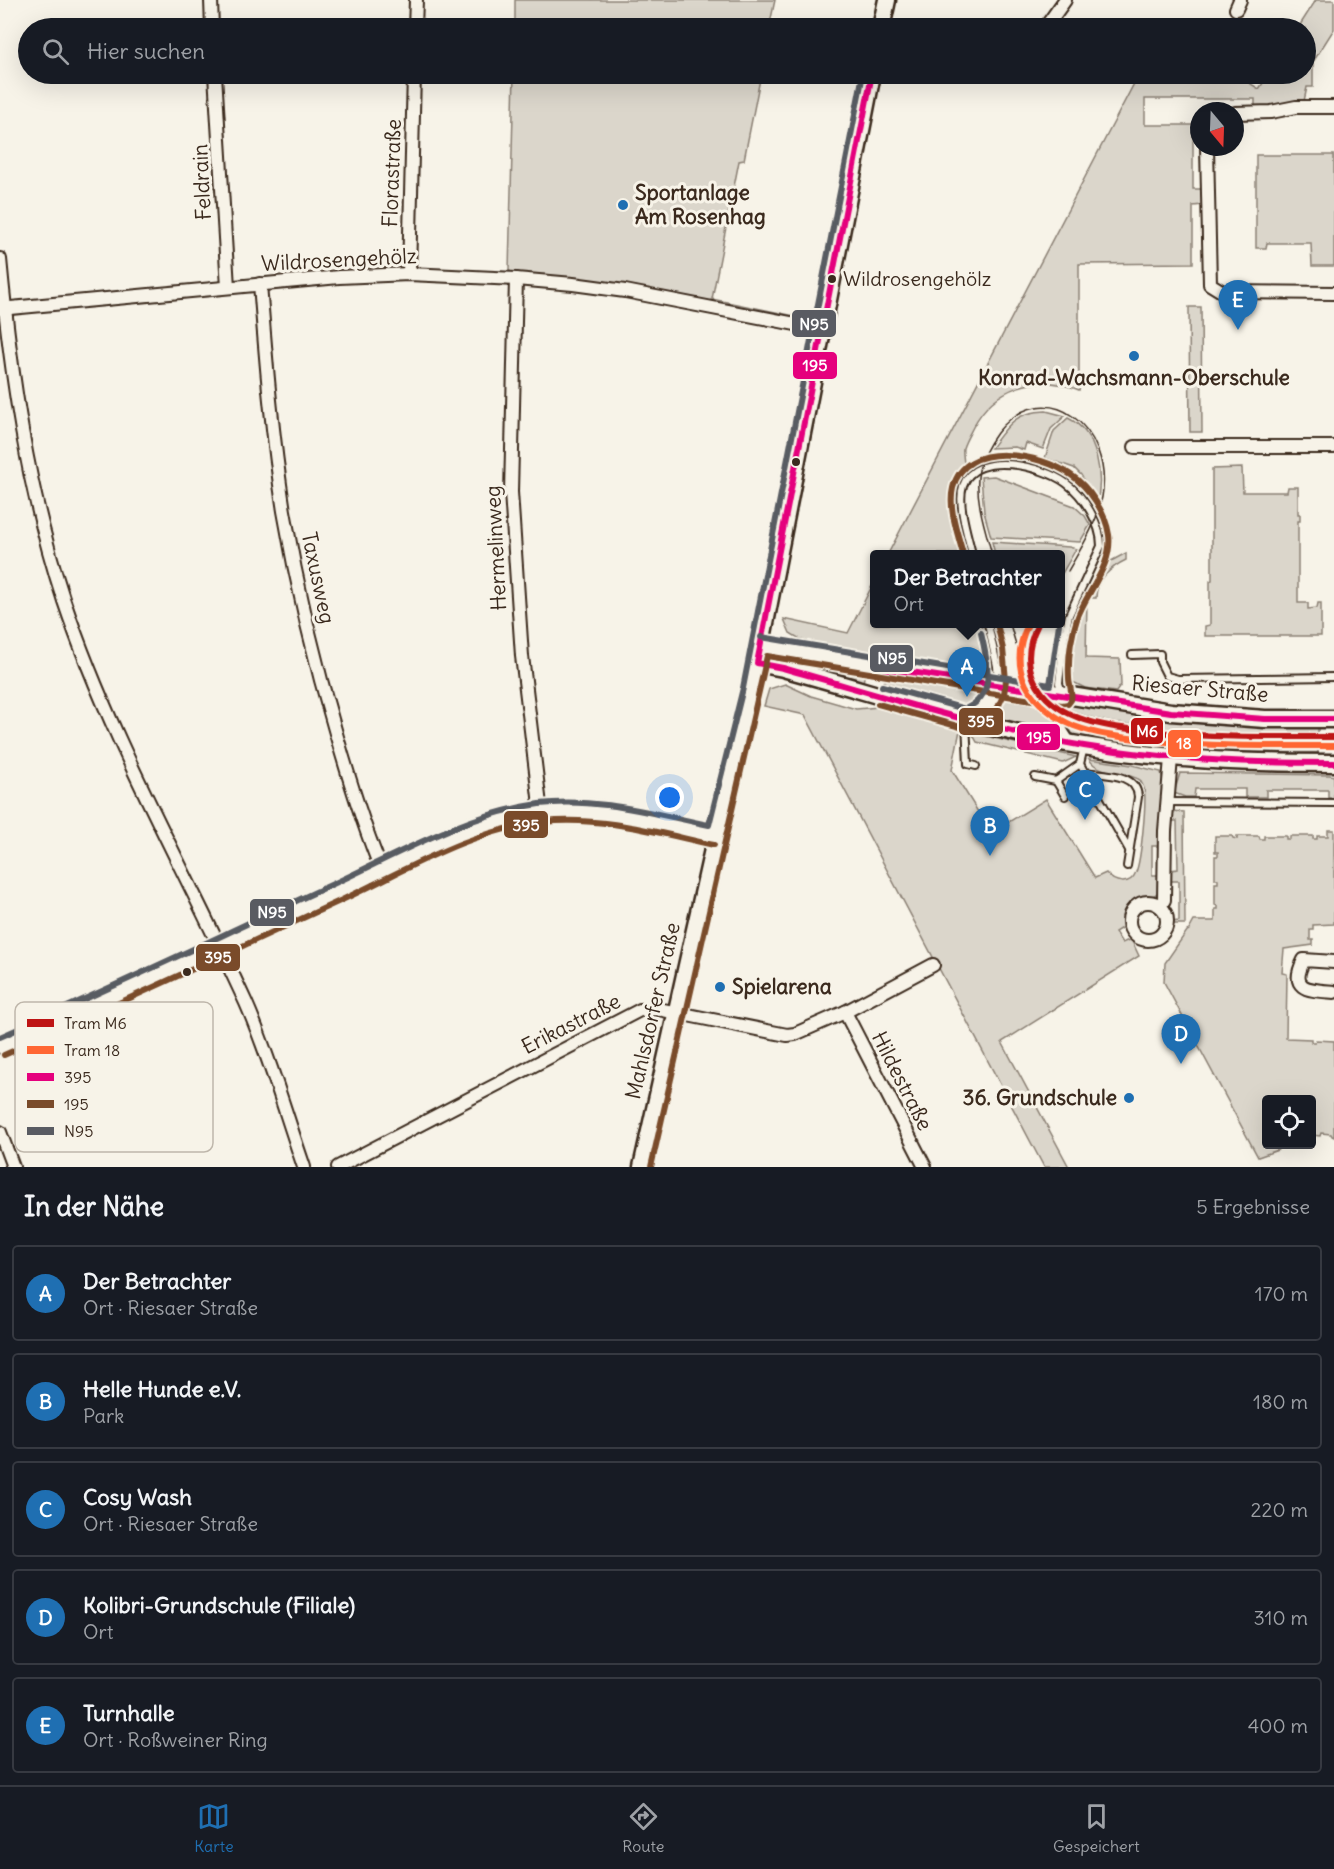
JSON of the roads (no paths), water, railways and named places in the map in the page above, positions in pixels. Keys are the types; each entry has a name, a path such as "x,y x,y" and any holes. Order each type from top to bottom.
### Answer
{"main road":[{"path":"883,18 887,0"},
{"name":"Mahlsdorfer Straße","path":"642,1167 675,1012 759,654 870,84"},
{"path":"759,654 879,695 966,719 1079,745 1171,758 1232,762 1334,763"},
{"name":"Riesaer Straße","path":"759,654 886,668 1193,714 1334,719"},
{"path":"879,695 870,683 873,675 886,668"},
{"path":"966,719 979,714 988,706 997,685"}],"street":[{"path":"211,0 212,18"},
{"path":"415,18 416,0"},
{"path":"1052,18 1065,0"},
{"name":"Feldrain","path":"216,84 228,287"},
{"name":"Florastraße","path":"410,274 414,84"},
{"path":"1244,113 1271,112 1296,107 1334,107"},
{"path":"1206,156 1210,284 1223,292 1334,292"},
{"path":"0,259 2,309 26,459 41,523 65,603 114,730 253,1021 304,1167"},
{"name":"Wildrosengehölz","path":"2,309 339,277 410,274 516,279 625,291 821,329"},
{"name":"Hermelinweg","path":"516,279 511,492 522,656 540,813"},
{"name":"Taxusweg","path":"260,284 273,433 284,511 296,571 331,717 382,871"},
{"path":"1136,447 1334,447"},
{"path":"1160,906 1164,900 1167,802 1171,758"},
{"path":"102,1002 382,871 492,823 540,813 601,813 716,836"},
{"path":"1334,962 1304,960 1300,967 1299,981 1301,986 1307,990 1334,992"},
{"name":"Erikastraße","path":"338,1167 640,1010 658,1009 787,1035 801,1033 933,965"},
{"name":"Hildestraße","path":"845,1012 925,1167"},
{"path":"0,1047 15,1040"},
{"path":"0,1132 13,1167"}],"lane":[{"path":"971,550 961,496 965,480 980,469 997,463 1012,463 1064,481 1084,503 1099,530 1101,546 1069,615 1059,683 1064,696 1059,716 1061,725 1079,745 1080,764 1129,850"},
{"path":"989,628 997,666 997,685"},
{"path":"1132,655 1160,654 1160,662 1167,676 1178,679 1334,677"},
{"path":"966,719 968,764 976,766"},
{"path":"1035,777 1056,781 1080,764"},
{"path":"1084,772 1127,779 1137,788 1138,797 1127,866"},
{"path":"1056,781 1065,796"},
{"path":"1167,802 1334,803"}],"tram line":[{"path":"991,550 978,491 979,470 984,455 997,433 1016,415 1036,407 1055,408 1073,416 1087,431 1098,450 1103,472 1100,507 1068,571"},
{"path":"1011,628 1017,648"},
{"name":"18","path":"1026,628 1020,654 1021,670 1026,685 1047,710 1074,726 1114,736 1177,743 1334,746"},
{"name":"M6","path":"1036,628 1029,654 1034,681 1052,702 1079,718 1098,724 1178,734 1334,737"}],"place":[{"name":"Sportanlage Am Rosenhag","path":"623,205"},
{"name":"Wildrosengehölz","path":"832,279"},
{"name":"Turnhalle","path":"1238,330"},
{"name":"Konrad-Wachsmann-Oberschule","path":"1134,356"},
{"name":"Der Betrachter","path":"967,697"},
{"name":"Cosy Wash","path":"1085,820"},
{"name":"Helle Hunde e.V.","path":"990,856"},
{"name":"Spielarena","path":"720,987"},
{"name":"Kolibri-Grundschule (Filiale)","path":"1181,1064"},
{"name":"36. Grundschule","path":"1129,1098"}]}
